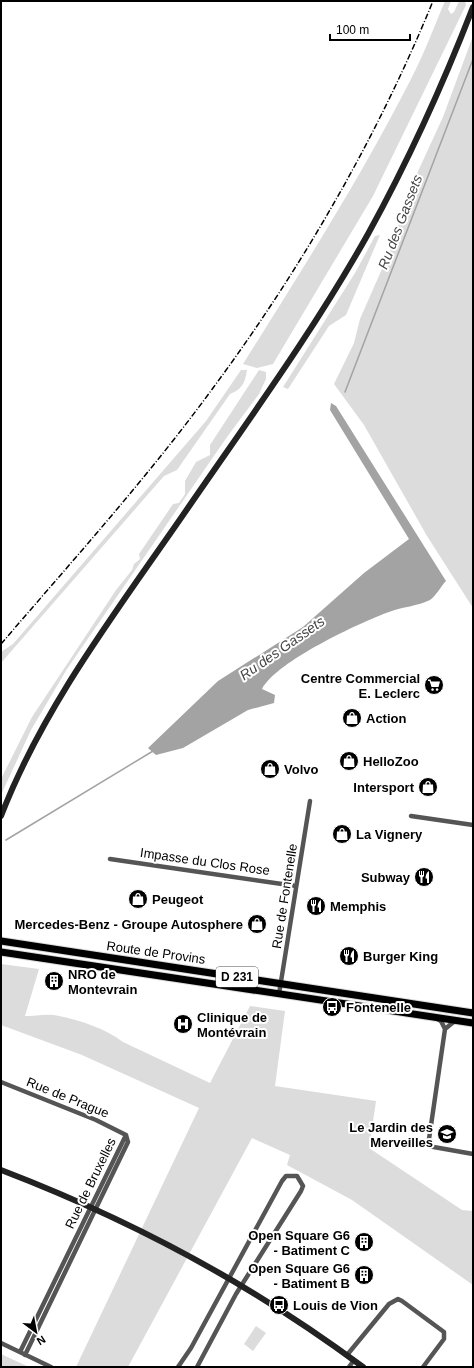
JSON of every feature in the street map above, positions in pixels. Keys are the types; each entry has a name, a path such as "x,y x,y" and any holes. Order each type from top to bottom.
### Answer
{"main road":[{"path":"1,816 26,760 66,688 309,330 367,234 418,133 473,7"},
{"name":"Route de Provins","path":"1,941 473,1013"},
{"name":"Route de Provins","path":"1,952 473,1023"},
{"path":"1,1170 93,1209 154,1238 241,1286 363,1367"}],"street":[{"name":"Rue de Fontenelle","path":"279,994 310,801"},
{"path":"411,816 473,825"},
{"name":"Impasse du Clos Rose","path":"110,859 296,886"},
{"path":"434,1017 441,1022 445,1029 428,1146 473,1154"},
{"path":"445,1029 456,1020"},
{"name":"Rue de Prague","path":"1,1082 76,1112 126,1135"},
{"name":"Rue de Bruxelles","path":"25,1355 126,1135"},
{"path":"178,1367 192,1348 282,1181 286,1176 297,1176 303,1186 301,1191 241,1286 197,1367"},
{"name":"Rue de Bruxelles","path":"20,1352 93,1209"},
{"path":"347,1356 389,1304 398,1299 444,1332 444,1339 423,1367"},
{"path":"1,1344 51,1367"},
{"path":"349,1367 354,1360"}],"shaded area":[{"path":"445,1 451,1 448,9 451,14 454,12 459,1 465,1 466,5 373,196 273,364 257,368 243,364 287,294 372,152 416,70"},
{"path":"473,36 473,608 427,536 364,425 334,384 354,343 360,319 392,246 408,193 443,117"},
{"path":"380,235 346,315 329,326 288,389 283,387 355,273 375,236"},
{"path":"241,370 247,370 243,385 238,390 230,394 177,470 164,476 1,663 1,652 13,644 206,421"},
{"path":"259,370 266,372 266,379 259,394 227,437 67,669 31,730 1,795 1,779 32,717 116,590 132,570 134,564 140,559 139,554 173,504 179,503 185,494 185,481 196,462 210,455 210,445"},
{"path":"1,964 39,969 25,1016 55,1015 92,1026 210,1083 250,1006 285,1011 275,1086 376,1101 369,1148 462,1210 473,1211 473,1285 352,1200 287,1165 290,1155 252,1138 128,1367 76,1367 199,1108 82,1055 1,1025"},
{"path":"256,1326 266,1333 253,1351 244,1344"},
{"path":"1,1354 29,1367 1,1367"}],"water":[{"path":"331,403 336,406 446,581 430,600 389,612 359,625 320,644 284,667 271,678 262,689 275,695 274,703 248,710 183,748 156,755 148,748 218,681 303,627 364,573 409,539 330,410"}],"waterway":[{"name":"Ru des Gassets","path":"345,392 473,59"},
{"name":"Ru des Gassets","path":"6,840 153,751"}],"railway":[{"path":"1,644 163,454 213,388 277,297 307,249 362,152 411,52 433,1"}],"place":[{"name":"Centre Commercial E. Leclerc","path":"434,685"},
{"name":"Action","path":"352,718"},
{"name":"HelloZoo","path":"349,761"},
{"name":"Volvo","path":"270,769"},
{"name":"Intersport","path":"428,787"},
{"name":"La Vignery","path":"342,834"},
{"name":"Subway","path":"424,877"},
{"name":"Peugeot","path":"138,899"},
{"name":"Memphis","path":"316,906"},
{"name":"Mercedes-Benz - Groupe Autosphere","path":"257,924"},
{"name":"Burger King","path":"349,956"},
{"name":"NRO de Montevrain","path":"54,981"},
{"name":"Fontenelle","path":"332,1007"},
{"name":"Clinique de Montévrain","path":"183,1024"},
{"name":"Le Jardin des Merveilles","path":"447,1134"},
{"name":"Open Square G6 - Batiment C","path":"364,1242"},
{"name":"Open Square G6 - Batiment B","path":"364,1275"},
{"name":"Louis de Vion","path":"279,1305"}]}
